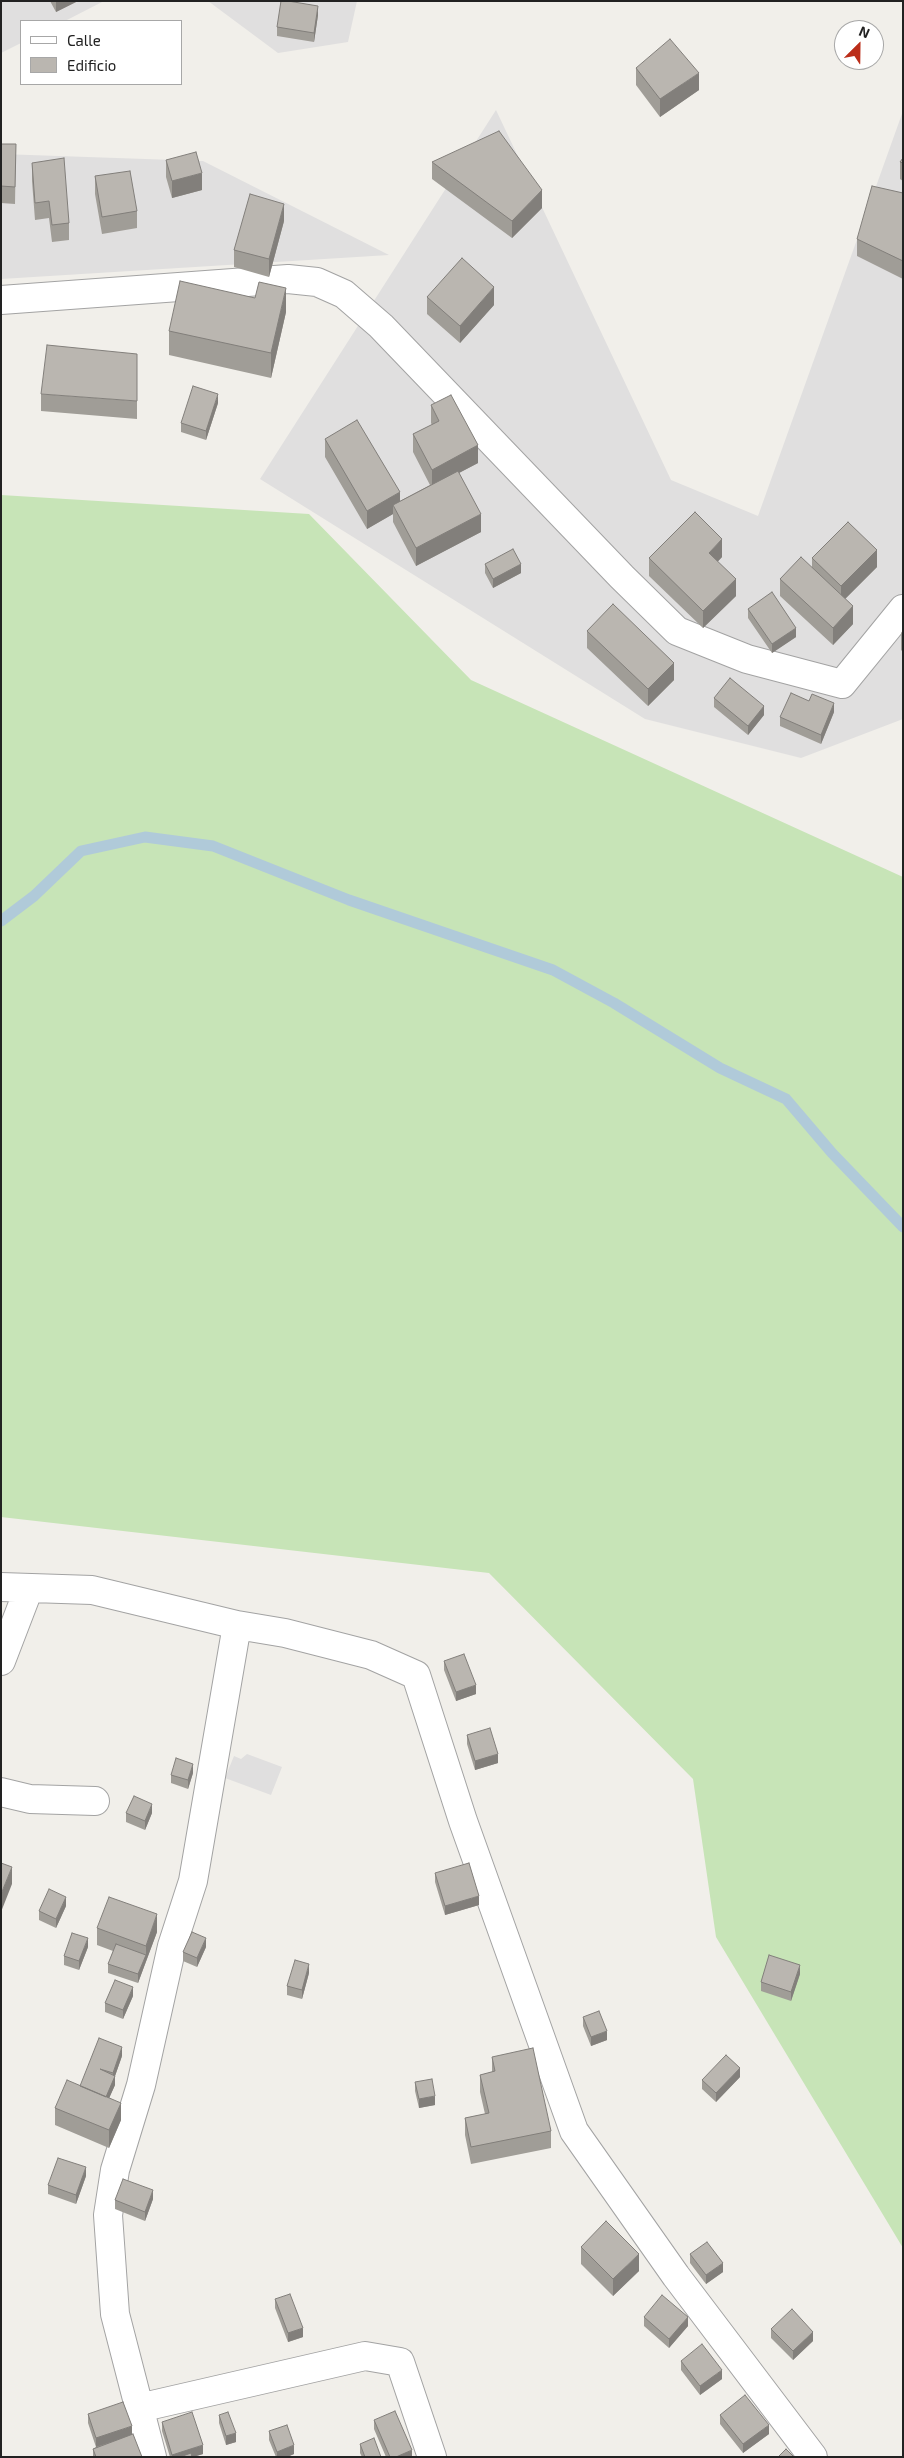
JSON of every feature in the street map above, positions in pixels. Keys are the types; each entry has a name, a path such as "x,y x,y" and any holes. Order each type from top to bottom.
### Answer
{"street":[{"path":"1,300 288,279 316,282 344,294 381,326 622,577 677,631 747,659 842,684 903,609"},
{"path":"1,1586 92,1590 238,1625 285,1633 371,1655 416,1675 464,1821 574,2131 676,2276 813,2457"},
{"path":"1,1661 29,1588"},
{"path":"152,2457 115,2314 108,2215 115,2170 141,2085 172,1946 193,1881 238,1625"},
{"path":"1,1792 30,1799 95,1801"},
{"path":"139,2408 365,2356 400,2362 432,2457"}],"shaded area":[{"path":"1,1 104,1 67,20 20,20 20,44 1,53"},
{"path":"208,1 357,1 348,42 278,53"},
{"path":"496,110 671,480 758,516 903,111 903,719 801,758 645,719 260,479"},
{"path":"1,154 203,161 389,255 1,279"},
{"path":"247,1754 282,1767 271,1795 225,1778 234,1756 241,1759"}],"green space":[{"path":"1,495 309,514 471,680 903,877 903,2248 716,1937 693,1779 489,1573 1,1517"}],"building":[{"path":"281,1 318,6 314,33 277,27"},
{"path":"670,39 699,73 660,99 636,68"},
{"path":"499,131 542,190 512,221 432,162"},
{"path":"1,144 16,144 15,187 1,186"},
{"path":"196,152 202,173 172,181 166,160"},
{"path":"64,158 69,223 52,225 49,201 35,203 32,163"},
{"path":"130,171 137,211 102,217 95,176"},
{"path":"872,186 903,193 903,261 857,239"},
{"path":"250,194 284,204 269,259 234,250"},
{"path":"462,258 494,287 460,326 427,297"},
{"path":"180,281 255,298 259,282 286,288 271,353 169,331"},
{"path":"47,345 137,354 137,401 41,394"},
{"path":"193,386 218,394 206,431 181,423"},
{"path":"451,395 478,445 432,470 413,434 439,421 431,405"},
{"path":"357,420 400,492 367,511 325,439"},
{"path":"458,471 481,514 416,548 393,505"},
{"path":"695,512 722,539 709,553 736,579 703,611 649,558"},
{"path":"848,522 877,550 841,586 812,558"},
{"path":"513,549 521,564 493,579 485,564"},
{"path":"801,557 853,606 833,628 780,579"},
{"path":"772,592 796,628 772,644 748,609"},
{"path":"613,604 674,663 648,689 587,631"},
{"path":"730,678 764,706 748,726 714,698"},
{"path":"791,693 809,701 812,694 834,703 821,735 780,717"},
{"path":"464,1654 476,1685 456,1692 444,1661"},
{"path":"490,1728 498,1754 475,1761 467,1735"},
{"path":"176,1758 193,1764 188,1780 171,1775"},
{"path":"134,1796 152,1804 145,1821 126,1813"},
{"path":"1,1863 12,1867 1,1894"},
{"path":"469,1863 479,1896 445,1906 435,1873"},
{"path":"49,1889 66,1897 56,1919 39,1911"},
{"path":"109,1897 157,1914 146,1946 97,1928"},
{"path":"192,1932 206,1938 197,1958 183,1952"},
{"path":"72,1933 88,1938 79,1961 64,1956"},
{"path":"116,1944 146,1955 138,1974 108,1964"},
{"path":"769,1955 800,1965 791,1992 761,1982"},
{"path":"295,1960 309,1964 302,1990 287,1986"},
{"path":"115,1980 133,1987 123,2010 105,2003"},
{"path":"599,2011 607,2031 591,2037 583,2017"},
{"path":"99,2038 122,2047 113,2073 100,2069 115,2076 106,2097 80,2086"},
{"path":"533,2048 551,2131 471,2147 465,2118 489,2113 480,2075 495,2071 492,2057"},
{"path":"726,2055 740,2068 716,2093 702,2080"},
{"path":"432,2079 435,2096 419,2099 415,2082"},
{"path":"67,2080 121,2103 109,2130 55,2108"},
{"path":"58,2158 86,2167 76,2195 48,2185"},
{"path":"123,2179 153,2190 145,2212 115,2200"},
{"path":"606,2221 639,2254 613,2279 581,2247"},
{"path":"707,2242 723,2263 706,2275 690,2254"},
{"path":"290,2294 303,2328 288,2333 275,2299"},
{"path":"662,2295 688,2317 669,2339 644,2317"},
{"path":"792,2309 813,2332 793,2351 771,2329"},
{"path":"702,2344 722,2370 700,2386 681,2361"},
{"path":"745,2395 769,2425 743,2444 720,2415"},
{"path":"123,2402 132,2426 96,2438 88,2414"},
{"path":"395,2411 412,2450 396,2457 390,2457 374,2420"},
{"path":"192,2412 203,2445 172,2455 162,2422"},
{"path":"228,2412 236,2433 226,2436 219,2415"},
{"path":"287,2425 294,2445 277,2452 269,2431"},
{"path":"133,2434 142,2457 96,2457 93,2449"},
{"path":"374,2438 381,2457 365,2457 360,2444"},
{"path":"786,2449 794,2457 778,2457"},
{"path":"191,2453 192,2457 180,2457"}],"waterway":[{"path":"1,921 34,896 81,851 145,837 213,846 349,900 553,970 614,1003 720,1068 786,1099 832,1153 903,1227"}]}
